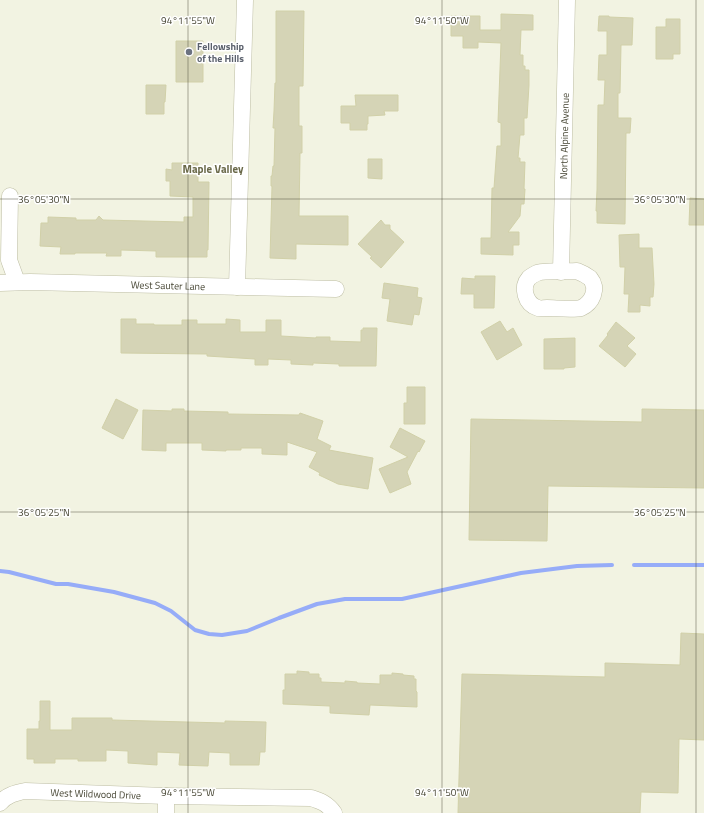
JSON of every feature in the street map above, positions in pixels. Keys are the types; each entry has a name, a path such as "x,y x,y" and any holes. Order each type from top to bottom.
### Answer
{"street":[{"path":"237,287 245,0"},
{"name":"North Alpine Avenue","path":"561,272 567,0"},
{"path":"10,196 9,260 17,282"},
{"name":"West Sauter Lane","path":"0,282 336,289"},
{"name":"West Wildwood Drive","path":"0,803 14,793 24,791 166,796 311,798 322,801 331,808 334,813"},
{"path":"166,796 166,813"}],"building":[{"path":"276,11 304,11 303,86 299,86 299,126 302,126 302,153 300,153 299,216 348,216 348,245 296,244 296,259 270,258 271,176 274,166 275,128 273,128 276,83"},
{"path":"501,14 533,15 533,30 521,30 520,55 523,55 523,66 525,66 525,70 529,70 529,85 527,118 524,118 524,135 520,135 518,158 520,158 520,162 525,162 524,204 521,204 520,216 508,232 519,232 519,245 513,245 513,255 481,254 481,238 491,238 492,188 494,188 497,146 501,146 501,123 498,122 501,43 478,42 478,48 463,48 463,36 451,36 451,16 480,16 480,30 501,30"},
{"path":"599,16 633,18 632,45 621,45 620,93 618,93 618,118 631,118 630,133 626,133 625,224 597,223 598,105 604,105 605,80 598,80 599,55 607,55 607,31 598,31"},
{"path":"666,19 680,19 680,54 673,54 673,59 656,59 656,27 666,27"},
{"name":"Fellowship of the Hills","path":"176,41 203,41 203,82 176,82"},
{"path":"146,85 166,85 164,114 146,114"},
{"path":"355,95 398,95 398,111 384,111 385,115 368,116 367,130 350,130 350,123 341,123 341,106 356,106"},
{"path":"368,159 382,159 382,179 368,178"},
{"path":"172,163 198,163 198,182 209,182 207,257 156,257 156,251 121,250 121,256 106,256 107,253 60,254 61,247 40,246 41,223 48,223 48,217 76,218 76,220 96,220 99,216 103,220 184,222 184,217 193,217 193,197 170,196 170,181 166,181 166,169 172,170"},
{"path":"690,198 704,199 704,225 689,225"},
{"path":"381,220 385,225 390,225 390,229 404,242 381,268 358,244"},
{"path":"639,234 639,248 652,248 654,284 653,297 650,297 650,306 640,305 640,312 628,312 629,294 624,294 625,267 620,267 619,235"},
{"path":"475,276 495,276 494,308 474,308 474,294 461,294 462,278 475,279"},
{"path":"384,283 418,288 417,297 422,298 419,315 414,314 412,325 387,321 390,299 382,298"},
{"path":"121,319 136,319 136,324 154,325 182,325 182,320 197,320 197,324 226,324 226,319 240,320 240,332 266,332 266,320 281,320 281,336 316,338 330,337 330,341 361,342 361,330 363,330 363,328 377,328 376,366 339,366 339,364 313,363 313,365 291,364 291,360 268,359 268,365 255,365 255,359 207,356 207,354 121,353"},
{"path":"500,321 507,332 513,328 522,345 497,360 481,332"},
{"path":"616,322 635,338 627,346 636,354 625,367 599,346"},
{"path":"575,338 575,367 564,369 544,369 544,339"},
{"path":"407,387 425,387 425,424 404,424 404,403 407,403"},
{"path":"116,399 138,410 123,439 102,428"},
{"path":"172,409 184,409 184,411 228,412 228,414 299,415 300,413 323,421 317,439 331,446 329,450 373,458 368,489 338,484 319,475 320,473 309,467 317,452 287,442 287,455 262,454 262,448 241,448 241,450 226,451 202,450 202,443 166,443 166,451 142,450 143,410 172,411"},
{"path":"642,409 704,410 704,488 548,486 547,541 469,540 471,419 642,422"},
{"path":"400,428 425,441 407,472 411,484 390,493 379,469 408,457 390,447"},
{"path":"681,633 704,634 704,740 679,739 678,793 641,792 640,813 458,813 462,674 605,677 605,663 680,665"},
{"path":"297,671 309,672 309,674 319,674 321,682 345,683 345,681 380,684 380,675 392,675 392,673 414,676 414,679 416,679 417,707 370,705 369,715 330,713 330,706 283,704 285,674 297,674"},
{"path":"40,701 50,701 50,730 72,730 72,718 112,718 112,720 225,723 225,721 266,722 265,752 260,752 259,765 230,765 230,753 209,752 208,766 179,765 180,753 157,752 157,765 128,763 128,751 106,750 106,761 55,759 55,763 34,763 34,759 27,759 27,729 39,729"}],"waterway":[{"path":"0,571 56,584 68,584 114,592 155,603 171,611 195,630 209,634 222,635 247,631 317,604 345,599 402,599 521,573 577,566 612,565"},
{"path":"634,565 704,565"}],"place":[{"name":"Fellowship of the Hills","path":"189,52"}],"district":[{"name":"Maple Valley","path":"213,169"}]}
